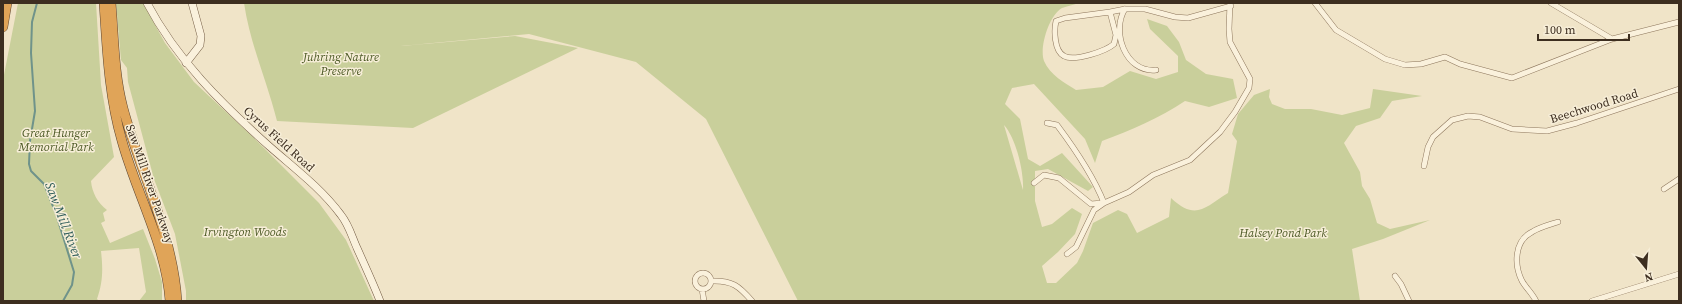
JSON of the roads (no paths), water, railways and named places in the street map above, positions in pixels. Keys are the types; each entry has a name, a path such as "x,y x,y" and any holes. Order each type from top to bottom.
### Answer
{"highway":[{"path":"3,27 7,3"},
{"name":"Saw Mill River Parkway","path":"104,3 110,82 115,115 128,161 160,250 167,277 170,301"},
{"name":"Saw Mill River Parkway","path":"111,3 120,97 129,129 164,234 173,271 177,301"}],"street":[{"name":"Cyrus Field Road","path":"147,3 166,35 186,63 216,96 327,197 343,217 351,232 380,301"},
{"path":"186,63 200,45 200,36 192,3"},
{"path":"1315,3 1336,30 1385,59 1405,65 1421,64 1445,57 1460,64 1512,78 1612,39 1679,22"},
{"path":"1551,3 1612,39"},
{"path":"1067,254 1076,247 1094,210 1104,203 1129,192 1153,175 1190,160 1220,132 1235,112 1249,88 1250,79 1230,42 1230,5 1188,18 1175,17 1145,9 1125,9 1065,18 1056,21 1055,31 1059,52 1064,57 1069,58 1088,55 1110,48 1114,44 1116,35 1110,12"},
{"path":"1125,9 1120,16 1119,30 1123,50 1139,67 1148,71 1156,70"},
{"name":"Beechwood Road","path":"1424,166 1428,147 1433,137 1452,120 1468,116 1480,117 1512,129 1547,131 1577,123 1679,89"},
{"path":"1047,123 1057,125 1070,142 1090,174 1104,203"},
{"path":"1034,183 1044,175 1059,178 1091,204 1104,203"},
{"path":"1664,189 1679,179"},
{"path":"1536,301 1532,293 1522,282 1517,268 1516,255 1520,244 1526,236 1532,232 1558,222"},
{"path":"700,274 706,274 710,277 711,281 708,288 702,289 696,285 697,276 700,274"},
{"path":"1592,301 1679,274"},
{"path":"1395,276 1401,284 1409,301"},
{"path":"711,281 731,283 741,289 752,301"},
{"path":"702,289 704,301"}],"waterway":[{"name":"Saw Mill River","path":"37,3 32,22 31,53 35,111 30,141 29,164 31,171 44,184 56,214 74,272 72,285 63,301"}],"park label":[{"name":"Juhring Nature Preserve","path":"341,64"},
{"name":"Great Hunger Memorial Park","path":"56,140"},
{"name":"Irvington Woods","path":"245,232"},
{"name":"Halsey Pond Park","path":"1283,233"}]}
